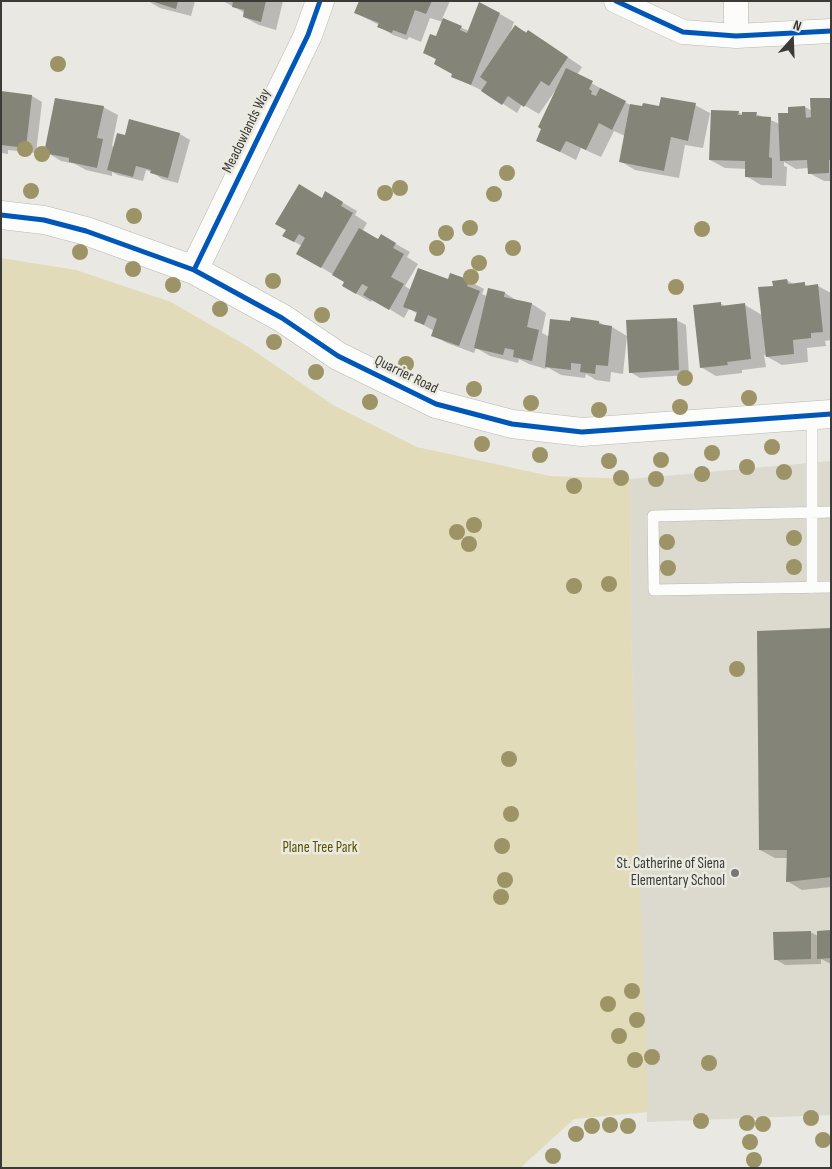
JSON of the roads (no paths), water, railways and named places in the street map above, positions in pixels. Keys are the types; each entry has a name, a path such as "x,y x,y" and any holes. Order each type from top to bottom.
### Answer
{"street":[{"name":"Meadowlands Way","path":"194,270 308,35 320,1"},
{"path":"616,1 683,32 736,36 831,31"},
{"path":"736,1 736,36"},
{"name":"Quarrier Road","path":"1,215 44,220 86,231 194,270 282,318 338,356 436,404 512,424 582,432 821,414"}],"lane":[{"path":"812,588 812,513 821,414"},
{"path":"831,512 653,516 654,590 831,587"}],"place":[{"name":"St. Catherine of Siena Elementary School","path":"735,873"}],"park label":[{"name":"Plane Tree Park","path":"320,848"}]}
